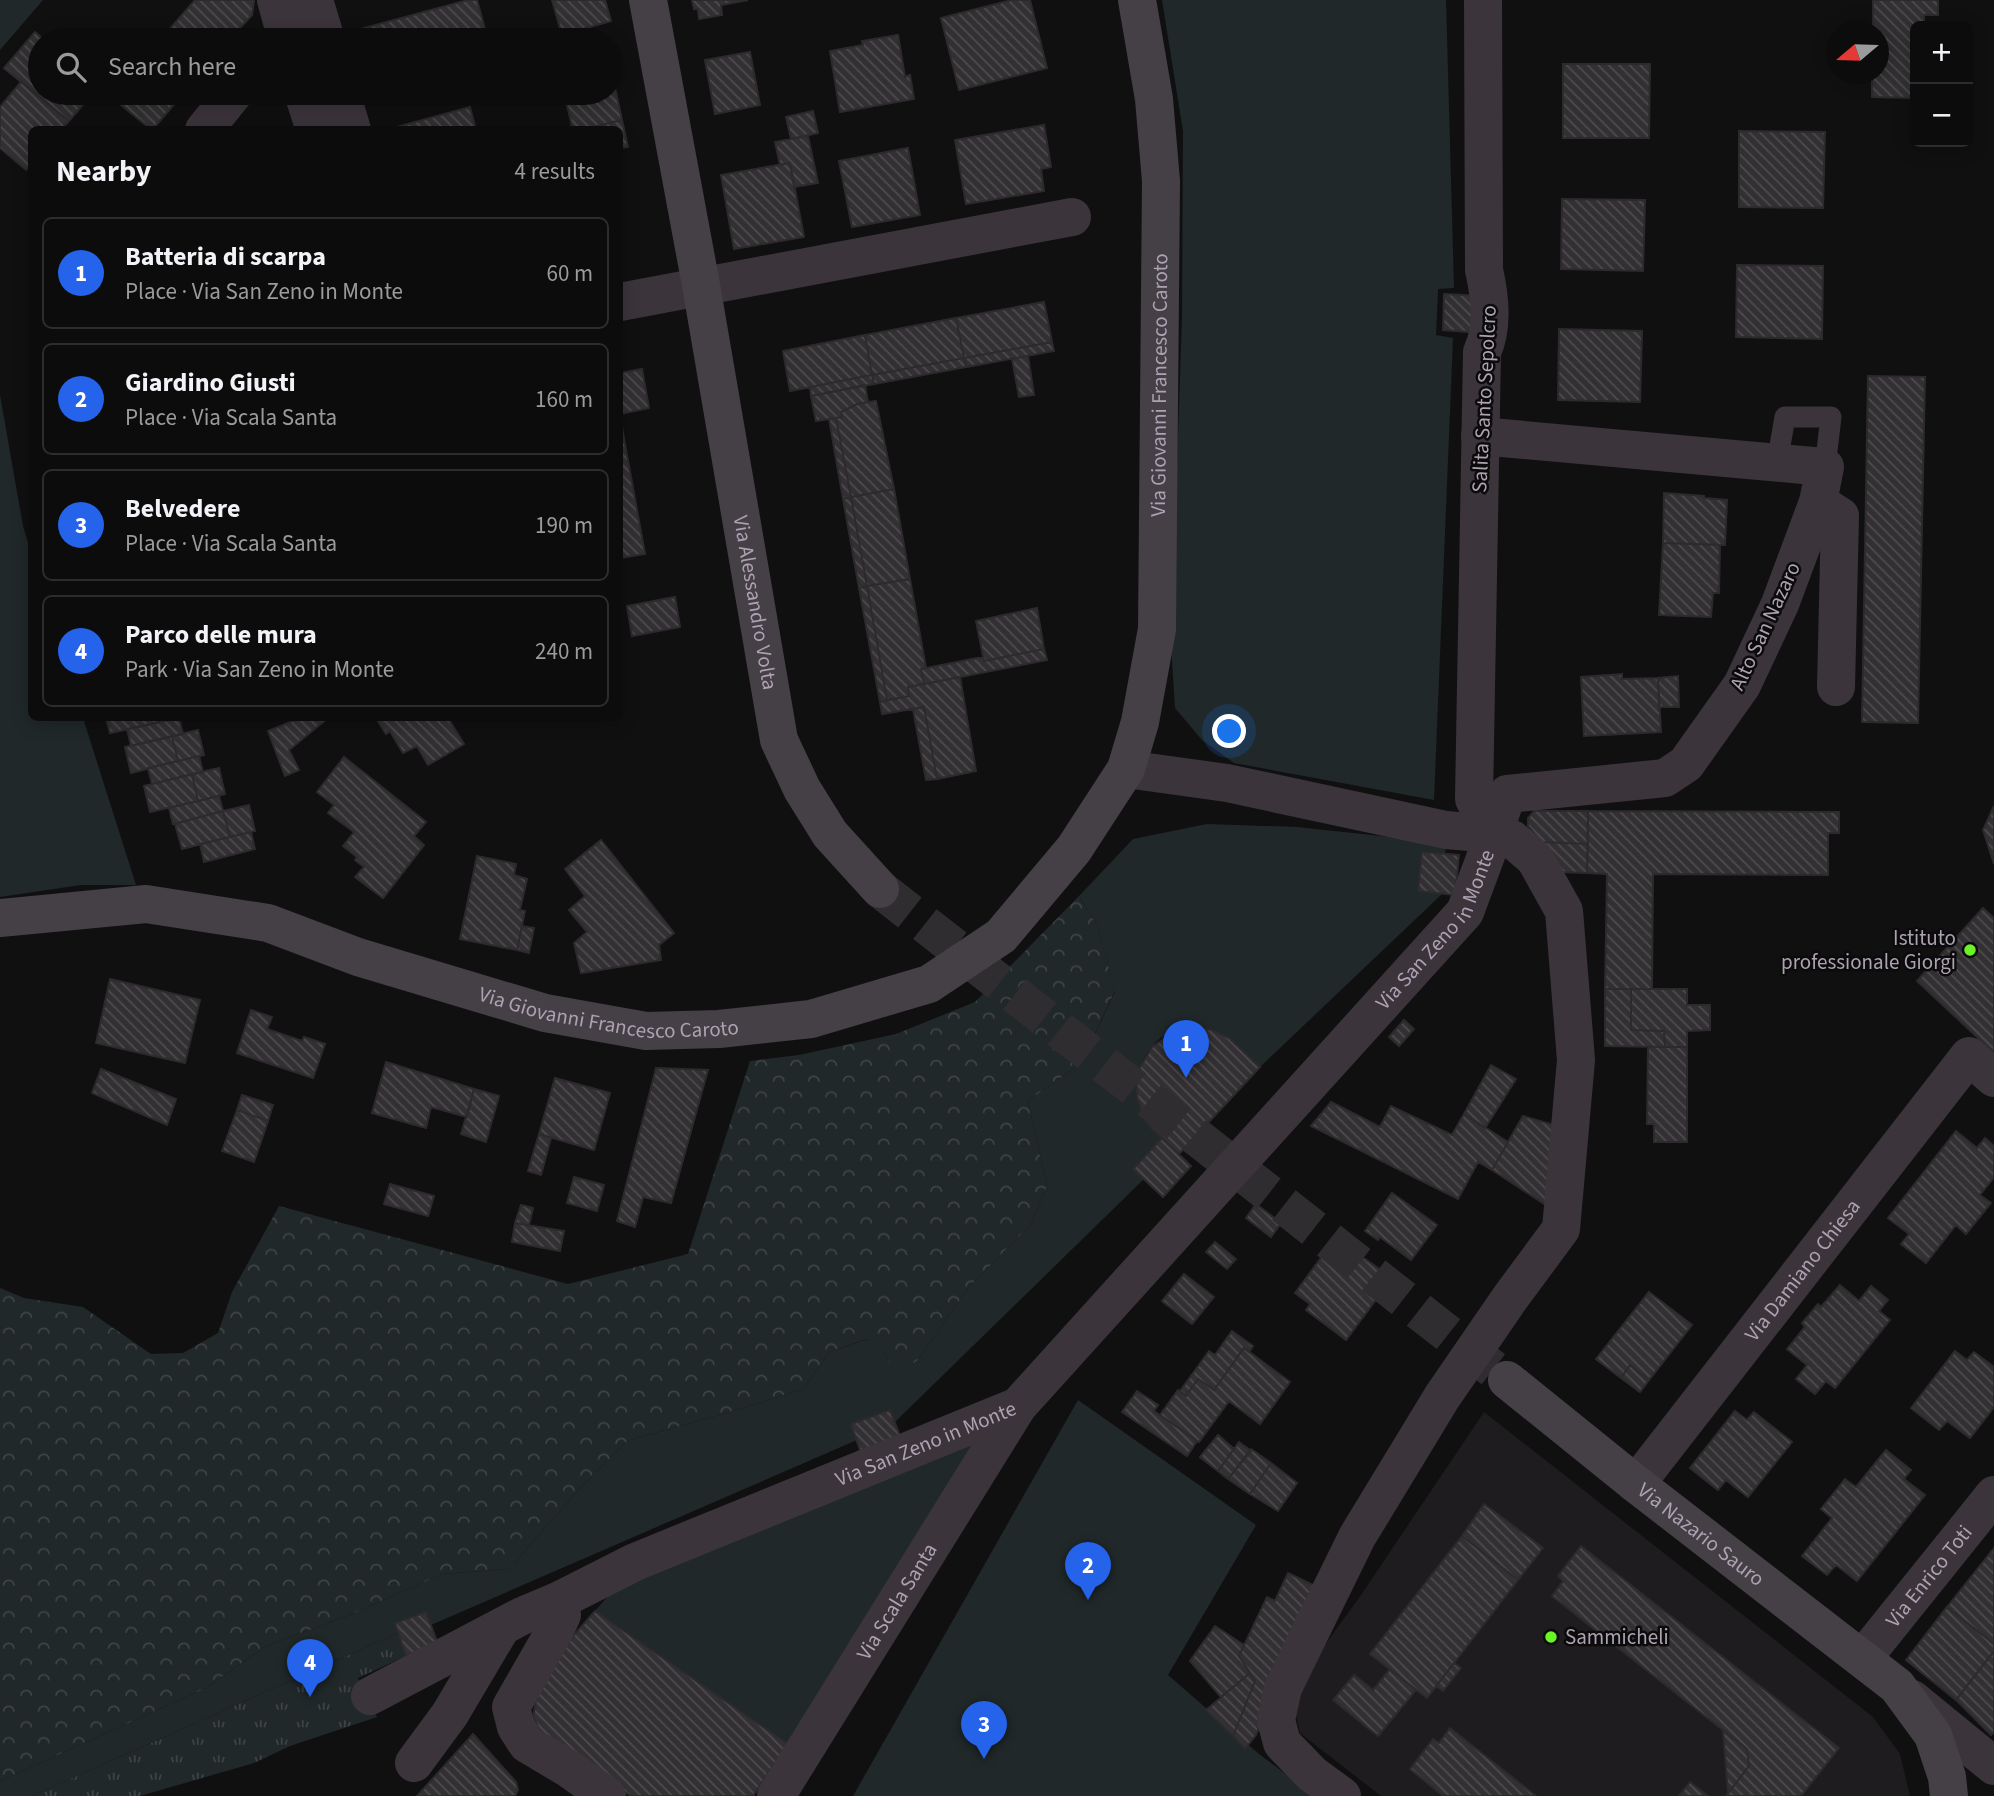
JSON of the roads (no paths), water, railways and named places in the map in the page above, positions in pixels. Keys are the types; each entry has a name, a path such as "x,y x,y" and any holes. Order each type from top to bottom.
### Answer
{"street":[{"path":"314,0 322,28"},
{"name":"Via Alessandro Volta","path":"648,0 701,285 779,740 802,789 830,834 880,889"},
{"name":"Via Giovanni Francesco Caroto","path":"0,918 146,904 268,923 358,957 545,1013 646,1031 719,1029 811,1019 929,984 1001,936 1074,849 1126,769 1140,722 1157,629 1161,181 1154,99 1137,0"},
{"name":"Salita Santo Sepolcro","path":"1483,0 1485,270 1489,291 1489,337 1482,352 1474,799 1494,834"},
{"path":"207,126 224,105"},
{"path":"307,105 314,126"},
{"path":"345,105 351,126"},
{"path":"623,301 1072,217"},
{"path":"1480,436 1777,463 1821,485 1840,516 1836,687"},
{"name":"Alto San Nazaro","path":"1494,834 1507,794 1665,778 1686,764 1742,685 1780,604 1821,485"},
{"path":"1126,769 1227,783 1446,830 1494,834"},
{"name":"Via San Zeno in Monte","path":"370,1696 522,1616 561,1600 635,1562 1018,1406 1465,912 1494,834 1512,839 1535,859 1564,911 1576,1060 1561,1229 1442,1397 1357,1537 1283,1688 1276,1720 1282,1744 1312,1774 1342,1796"},
{"name":"Via Damiano Chiesa","path":"1636,1484 1981,1067"},
{"name":"Via Nazario Sauro","path":"1507,1380 1636,1484 1863,1658 1994,1766"},
{"name":"Via Scala Santa","path":"776,1796 1018,1406"},
{"name":"Via Enrico Toti","path":"1863,1658 1994,1495"},
{"path":"561,1600 562,1615 555,1630 511,1707 516,1727 527,1744 607,1796"},
{"path":"414,1763 450,1714 501,1628"},
{"name":"Via Nazario Sauro","path":"1897,1686 1933,1735 1947,1777 1949,1796"}],"lane":[{"path":"1777,463 1785,417 1831,417 1821,485"}],"tunnel":[{"path":"880,889 1507,1380"}],"place":[{"name":"Istituto professionale Giorgi","path":"1970,950"},
{"name":"Batteria di scarpa","path":"1186,1078"},
{"name":"Giardino Giusti","path":"1088,1600"},
{"name":"Sammicheli","path":"1551,1637"},
{"name":"Parco delle mura","path":"310,1697"},
{"name":"Belvedere","path":"984,1759"}]}
